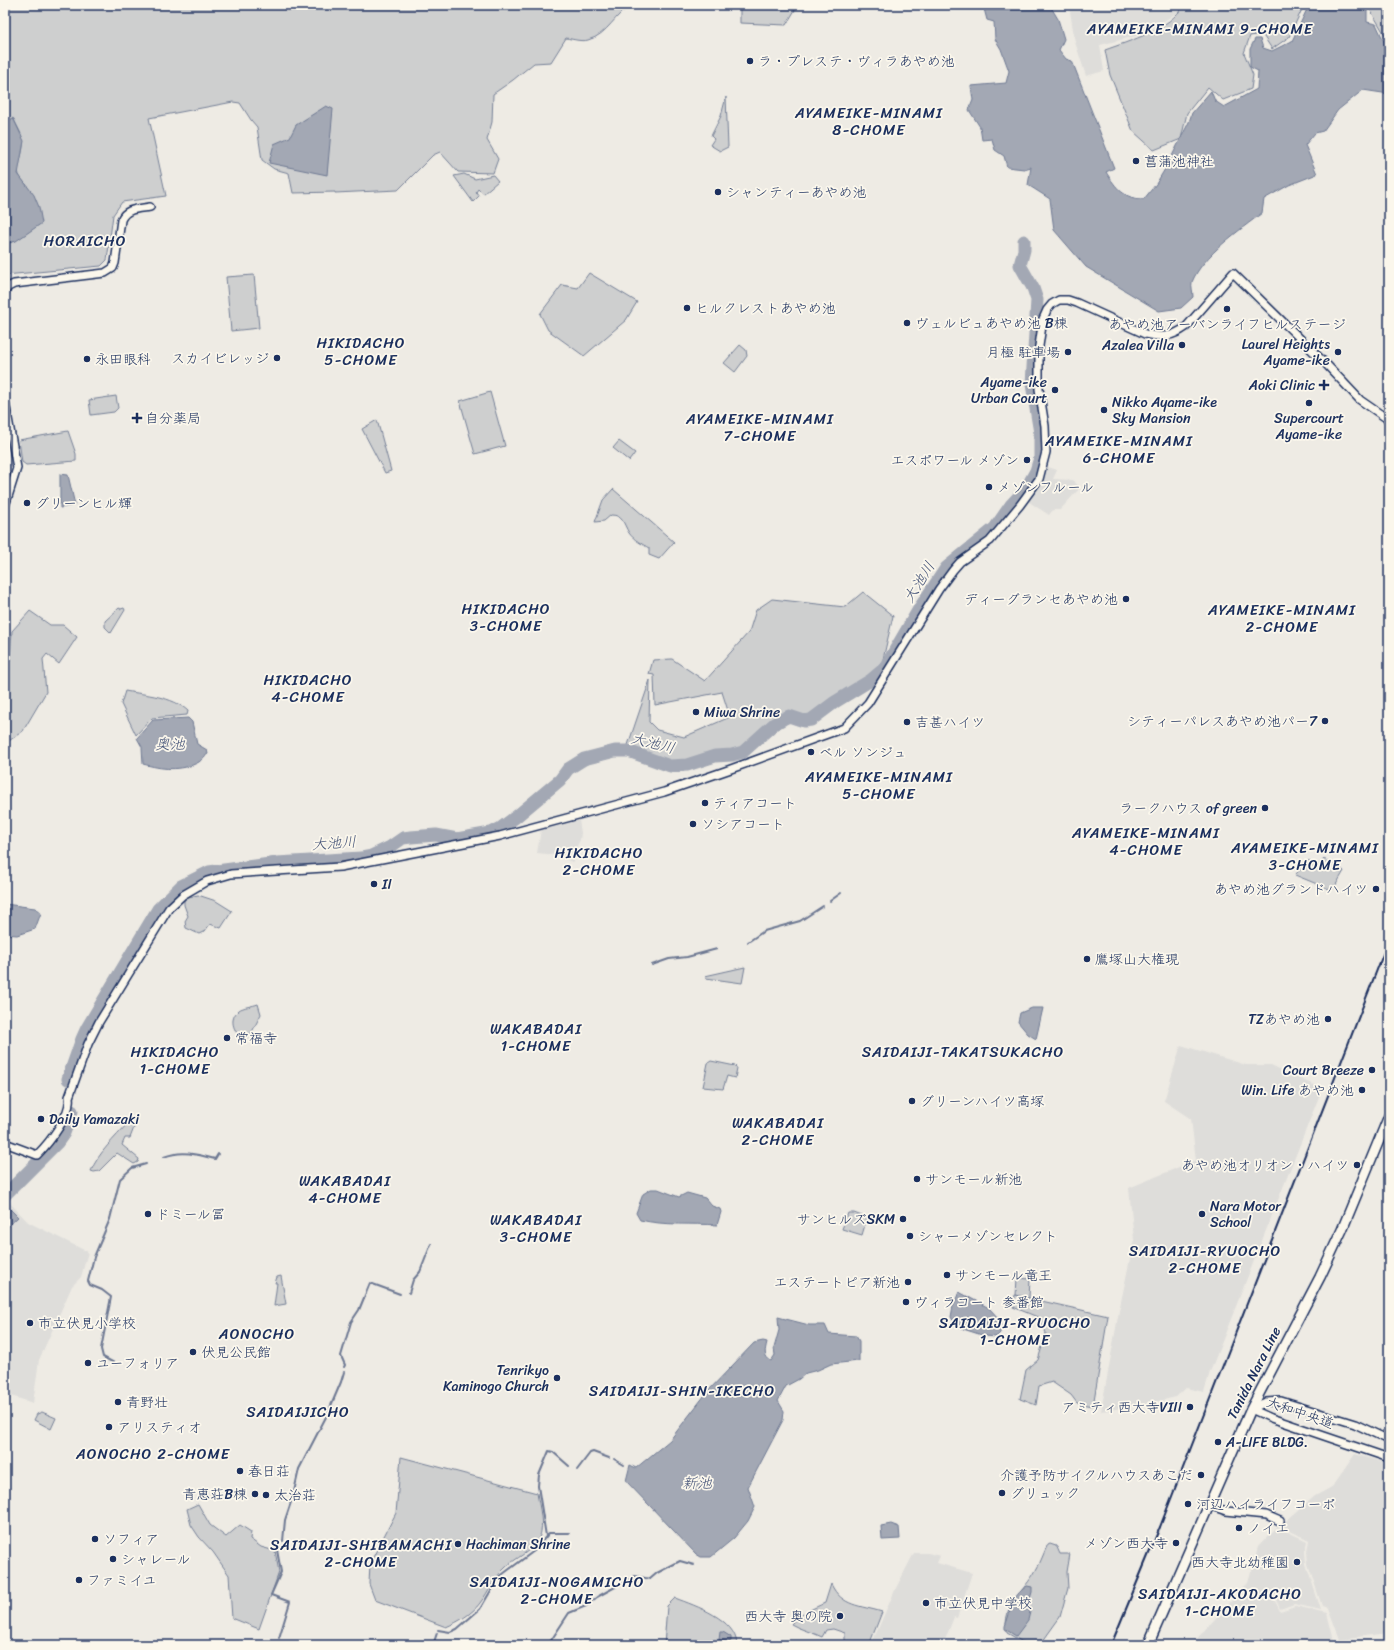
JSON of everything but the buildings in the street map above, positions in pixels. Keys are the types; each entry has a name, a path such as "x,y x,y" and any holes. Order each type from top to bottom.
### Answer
{"main road":[{"name":"Tanida Nara Line","path":"1148,1645 1251,1409 1332,1250 1389,1116"}],"street":[{"path":"5,292 8,287 14,284 105,273 110,271 115,263 121,220 123,216 130,210 150,207"},
{"path":"5,1143 37,1155 52,1138 61,1124 70,1102 69,1097 88,1044 110,1003 169,908 183,895 207,881 231,874 340,867 500,836 664,792 844,728 868,703 939,589 953,570 960,562 990,541 1039,480 1046,452 1045,426 1039,389 1039,346 1043,319 1046,310 1059,300 1068,300 1077,303 1145,334 1157,337 1166,337 1177,334 1186,327 1233,273 1327,365 1360,400 1389,420"},
{"path":"5,402 17,468 5,506"},
{"name":"大和中央道","path":"1251,1409 1266,1402 1281,1401 1355,1424 1389,1440"},
{"name":"大和中央道","path":"1251,1409 1271,1418 1389,1458"},
{"path":"1209,1505 1226,1511 1266,1515 1280,1521"}],"shaded area":[{"path":"5,5 632,5 621,13 601,34 595,37 583,41 566,38 551,62 534,63 493,94 492,122 487,140 498,159 493,173 458,172 440,152 433,155 398,190 293,193 289,173 274,169 262,160 257,127 240,103 233,102 149,118 166,196 122,202 113,215 107,260 101,266 5,275 5,244 16,241 27,185 19,174 18,169 23,149 22,136 14,119 5,123"},
{"path":"740,5 798,5 786,25 740,23"},
{"path":"1069,5 1182,5 1178,12 1144,34 1100,45 1104,71 1086,76 1075,42"},
{"path":"1184,5 1304,5 1289,37 1272,49 1262,34 1250,36 1244,53 1253,75 1251,89 1223,100 1208,87 1187,113 1181,139 1154,150 1133,131 1110,75 1105,50 1149,33 1169,21"},
{"path":"1374,5 1389,5 1389,42 1371,11"},
{"path":"726,97 728,147 720,151 710,145 714,139 711,136 721,116"},
{"path":"464,174 475,179 493,175 498,181 483,194 478,189 476,192 479,196 473,202 454,176"},
{"path":"589,273 637,302 626,320 584,356 548,330 540,314 562,285 578,288"},
{"path":"254,275 259,328 231,331 226,277"},
{"path":"740,345 746,350 747,356 735,372 724,363"},
{"path":"490,392 505,446 475,454 460,401"},
{"path":"116,396 118,408 114,412 91,415 89,400"},
{"path":"377,420 391,471 385,473 362,429"},
{"path":"68,431 76,454 76,461 26,465 22,462 19,440"},
{"path":"619,441 635,453 629,461 613,448"},
{"path":"1045,466 1057,470 1053,479 1073,480 1080,488 1060,510 1053,510 1049,515 1026,500"},
{"path":"613,489 674,542 659,559 649,555 649,548 638,542 629,533 618,516 611,515 604,521 595,522 603,500"},
{"path":"863,592 893,616 881,668 812,715 782,715 742,750 673,762 627,748 650,680 649,722 657,730 684,737 730,717 722,692 655,705 654,675 649,674 653,660 672,659 705,681 749,632 756,610 772,599 845,607"},
{"path":"119,608 124,608 125,610 111,633 105,627 105,621"},
{"path":"30,611 50,625 63,625 77,637 59,664 47,654 43,659 46,692 23,731 6,743 5,746 5,670 10,660 12,631"},
{"path":"125,691 167,699 182,706 188,711 187,715 152,718 136,735 121,704"},
{"path":"579,820 581,833 580,840 575,850 574,860 572,862 556,855 537,853 541,830"},
{"path":"1324,859 1344,871 1334,888 1329,889 1295,875 1309,860 1316,868"},
{"path":"198,895 216,901 232,911 221,928 210,924 205,931 199,934 186,928 185,921 188,916 184,905 184,898"},
{"path":"745,967 742,983 706,978 705,976"},
{"path":"258,1004 261,1014 253,1030 244,1041 235,1030 233,1018 239,1010"},
{"name":"Nara Motor School","path":"1181,1045 1246,1065 1271,1065 1322,1089 1210,1372 1204,1392 1186,1388 1176,1397 1137,1406 1101,1411 1119,1311 1134,1240 1129,1188 1196,1160 1191,1119 1164,1101"},
{"path":"711,1061 735,1066 737,1068 735,1078 727,1076 723,1089 703,1087 708,1063"},
{"path":"128,1123 135,1125 130,1138 125,1138 122,1145 139,1159 138,1162 134,1164 117,1153 99,1171 91,1171 94,1164 112,1140"},
{"name":"市立伏見小学校","path":"9,1202 28,1222 88,1252 81,1277 72,1286 39,1360 33,1403 5,1394 5,1205"},
{"path":"848,1213 854,1213 867,1218 862,1235 842,1229"},
{"path":"281,1276 286,1304 274,1306 277,1283 275,1283 277,1277"},
{"path":"1017,1278 1030,1279 1029,1298 1016,1295"},
{"path":"1015,1295 1108,1316 1093,1406 1077,1403 1071,1395 1052,1382 1039,1386 1036,1405 1020,1399 1026,1370 1038,1360 1046,1333 1040,1318 1013,1307"},
{"path":"42,1412 56,1418 51,1429 34,1420 37,1414"},
{"path":"1355,1454 1389,1464 1389,1633 1340,1639 1328,1608 1322,1606 1308,1564 1307,1552 1309,1540 1280,1526 1315,1496 1332,1487"},
{"name":"Hachiman Shrine","path":"401,1457 537,1493 542,1528 536,1543 501,1572 473,1611 446,1627 375,1600 369,1584 370,1563 396,1513"},
{"path":"198,1504 210,1525 226,1537 240,1525 251,1532 250,1539 261,1547 275,1551 279,1572 259,1629 232,1618 229,1575 191,1525 187,1509"},
{"path":"1277,1527 1307,1541 1305,1551 1306,1564 1321,1610 1294,1604 1280,1609 1274,1595 1238,1592 1248,1582 1258,1547"},
{"path":"1050,1543 1056,1545 1060,1554 1070,1554 1067,1572 1068,1588 1060,1617 1040,1645 1028,1645 1007,1633 1007,1614 1015,1599 1036,1570 1048,1544"},
{"name":"市立伏見中学校","path":"914,1553 928,1553 940,1556 937,1563 972,1573 957,1618 954,1617 943,1645 871,1645 895,1590"},
{"name":"西大寺 奥の院","path":"831,1584 835,1592 846,1601 882,1612 869,1645 860,1645 845,1641 845,1633 833,1629 826,1630 822,1637 791,1624 802,1614 825,1603"},
{"path":"1238,1594 1273,1597 1280,1611 1295,1606 1327,1613 1335,1645 1191,1645"},
{"path":"675,1598 704,1610 722,1621 730,1628 735,1636 737,1645 664,1645 667,1606"}],"water":[{"path":"983,5 1054,5 1052,9 1058,19 1064,39 1059,50 1066,59 1072,61 1114,168 1106,172 1121,192 1131,197 1144,199 1156,184 1168,164 1192,113 1211,91 1215,101 1224,107 1257,89 1258,71 1250,67 1250,49 1255,39 1260,39 1263,48 1272,51 1292,41 1309,5 1367,5 1367,22 1376,24 1386,46 1389,47 1389,94 1363,90 1338,110 1323,131 1315,133 1305,145 1317,174 1289,185 1264,199 1262,213 1233,235 1204,262 1192,282 1193,297 1181,308 1159,311 1086,267 1054,230 1050,199 1028,185 1031,167 1024,169 1007,167 1004,156 995,150 992,139 982,140 980,127 969,110 973,100 971,86 1006,83 1009,71 1001,49 995,39 994,22 987,20"},
{"path":"326,106 333,109 327,175 269,163 274,144 290,137 296,125"},
{"path":"13,118 24,141 18,174 34,195 39,207 42,223 16,241 5,244 5,123"},
{"path":"60,474 68,475 75,505 60,508"},
{"name":"奥池","path":"188,718 192,722 197,744 207,750 208,754 199,762 185,767 171,769 143,764 142,747 137,738 153,720"},
{"path":"5,904 35,908 41,913 35,929 17,935 5,934"},
{"path":"1032,1008 1043,1008 1036,1039 1028,1034 1018,1022 1020,1013"},
{"path":"651,1189 658,1189 679,1197 687,1193 705,1198 712,1206 720,1209 721,1212 717,1225 669,1224 640,1220 636,1213 643,1194"},
{"path":"8,1207 18,1217 5,1229 5,1209"},
{"path":"959,1292 989,1308 1001,1321 1000,1333 996,1337 985,1336 957,1327 951,1317 953,1306"},
{"name":"新池","path":"778,1317 809,1325 825,1325 829,1334 856,1336 859,1341 859,1361 831,1364 818,1370 806,1373 799,1379 786,1386 778,1401 784,1411 783,1420 748,1487 755,1507 748,1521 734,1538 711,1557 701,1557 696,1554 626,1481 630,1465 636,1468 670,1440 708,1391 754,1343 763,1341 767,1342 765,1351 768,1359 771,1361 775,1355 774,1348 779,1330"},
{"path":"891,1524 899,1527 900,1539 882,1540 881,1526"},
{"path":"1027,1586 1032,1587 1028,1605 1030,1612 1028,1620 1016,1636 1005,1629 1005,1626 1014,1599 1021,1590"},
{"path":"720,1632 723,1632 731,1637 731,1641 728,1642 719,1640"}],"waterway":[{"name":"大池川","path":"68,1079 87,1028 158,909 181,886 209,872 277,863 361,858 371,856 390,847 403,838 436,835 457,839 491,833 501,828 517,816 560,780 568,769 584,759 615,751 628,751 670,766 687,765 715,756 732,755 743,752 774,724 789,716 804,721 811,720 835,702 871,680 884,669 919,609 946,568 995,528 1011,505 1026,489 1036,471 1040,458 1040,433 1032,384 1037,300 1033,288 1020,265 1024,250 1024,241"},
{"path":"830,901 841,893"},
{"path":"748,942 764,931 800,921 823,906"},
{"path":"652,965 669,959 687,957 717,949"},
{"name":"大池川","path":"5,1195 57,1143 64,1133 72,1111"},
{"path":"164,1157 183,1153 195,1154 215,1159 218,1154"},
{"path":"116,1364 103,1357 101,1349 111,1297 102,1290 90,1285 88,1281 94,1257 110,1219 120,1179 132,1168 146,1164"},
{"path":"409,1293 413,1280 420,1272 431,1244"},
{"path":"344,1367 345,1365 341,1356 351,1322 359,1310 370,1283 400,1294"},
{"path":"283,1541 285,1520 293,1496 299,1469 327,1415 344,1372"},
{"path":"546,1536 538,1486 539,1475 549,1451 553,1452 569,1466"},
{"path":"577,1470 590,1453 593,1452 609,1458"},
{"path":"614,1459 624,1465"},
{"path":"438,1630 450,1632 457,1629 480,1609 499,1577 534,1551 549,1533 569,1533"},
{"path":"279,1547 277,1550 281,1572 271,1595 290,1602 279,1638"},
{"path":"548,1645 569,1613 586,1606 597,1597 635,1576 650,1579 657,1573 680,1561 694,1565"},
{"path":"433,1645 437,1633"}],"railway":[{"path":"1111,1645 1160,1527 1389,939"}],"place":[{"name":"ラ・プレステ・ヴィラあやめ池","path":"750,61"},
{"name":"菖蒲池神社","path":"1136,161"},
{"name":"シャンティーあやめ池","path":"718,192"},
{"name":"ヒルクレストあやめ池","path":"687,308"},
{"name":"あやめ池アーバンライフヒルステージ","path":"1227,309"},
{"name":"ヴェルビュあやめ池 B棟","path":"907,323"},
{"name":"Azalea Villa","path":"1182,345"},
{"name":"月極 駐車場","path":"1068,352"},
{"name":"Laurel Heights Ayame-ike","path":"1338,352"},
{"name":"スカイビレッジ","path":"277,358"},
{"name":"永田眼科","path":"87,359"},
{"name":"Aoki Clinic","path":"1324,385"},
{"name":"Ayame-ike Urban Court","path":"1055,390"},
{"name":"Supercourt Ayame-ike","path":"1309,403"},
{"name":"Nikko Ayame-ike Sky Mansion","path":"1104,410"},
{"name":"自分薬局","path":"137,418"},
{"name":"エスポワール メゾン","path":"1027,460"},
{"name":"メゾンフルール","path":"989,487"},
{"name":"グリーンヒル輝","path":"27,503"},
{"name":"ディーグランセあやめ池","path":"1126,599"},
{"name":"Miwa Shrine","path":"696,712"},
{"name":"シティーパレスあやめ池パー7","path":"1325,721"},
{"name":"吉甚ハイツ","path":"907,722"},
{"name":"ベル ソンジュ","path":"811,752"},
{"name":"ティアコート","path":"705,803"},
{"name":"ラークハウス of green","path":"1265,808"},
{"name":"ソシアコート","path":"693,824"},
{"name":"II","path":"374,884"},
{"name":"あやめ池グランドハイツ","path":"1376,889"},
{"name":"鷹塚山大権現","path":"1087,959"},
{"name":"TZあやめ池","path":"1328,1019"},
{"name":"常福寺","path":"227,1038"},
{"name":"Court Breeze","path":"1372,1070"},
{"name":"Win. Life あやめ池","path":"1362,1090"},
{"name":"グリーンハイツ高塚","path":"912,1101"},
{"name":"Daily Yamazaki","path":"41,1119"},
{"name":"あやめ池オリオン・ハイツ","path":"1357,1165"},
{"name":"サンモール新池","path":"917,1179"},
{"name":"ドミール冨","path":"148,1214"},
{"name":"Nara Motor School","path":"1202,1214"},
{"name":"サンヒルズSKM","path":"903,1219"},
{"name":"シャーメゾンセレクト","path":"910,1236"},
{"name":"サンモール竜王","path":"947,1275"},
{"name":"エステートピア新池","path":"908,1282"},
{"name":"ヴィラコート 参番館","path":"906,1302"},
{"name":"市立伏見小学校","path":"30,1323"},
{"name":"伏見公民館","path":"193,1352"},
{"name":"ユーフォリア","path":"88,1363"},
{"name":"Tenrikyo Kaminogo Church","path":"557,1378"},
{"name":"青野壮","path":"118,1402"},
{"name":"アミティ西大寺VIII","path":"1190,1407"},
{"name":"アリスティオ","path":"109,1427"},
{"name":"A-LIFE BLDG.","path":"1218,1442"},
{"name":"春日荘","path":"240,1471"},
{"name":"介護予防サイクルハウスあこだ","path":"1201,1475"},
{"name":"グリュック","path":"1002,1493"},
{"name":"青恵荘B棟","path":"255,1494"},
{"name":"太治荘","path":"266,1495"},
{"name":"河辺ハイライフコーポ","path":"1188,1504"},
{"name":"ノイエ","path":"1239,1528"},
{"name":"ソフィア","path":"95,1539"},
{"name":"メゾン西大寺","path":"1176,1543"},
{"name":"Hachiman Shrine","path":"458,1544"},
{"name":"シャレール","path":"113,1559"},
{"name":"西大寺北幼稚園","path":"1297,1562"},
{"name":"ファミイユ","path":"79,1580"},
{"name":"市立伏見中学校","path":"926,1603"},
{"name":"西大寺 奥の院","path":"840,1616"}],"district":[{"name":"AYAMEIKE-MINAMI 9-CHOME","path":"1200,29"},
{"name":"AYAMEIKE-MINAMI 8-CHOME","path":"869,122"},
{"name":"HORAICHO","path":"85,241"},
{"name":"HIKIDACHO 5-CHOME","path":"361,352"},
{"name":"AYAMEIKE-MINAMI 7-CHOME","path":"760,428"},
{"name":"AYAMEIKE-MINAMI 6-CHOME","path":"1119,450"},
{"name":"HIKIDACHO 3-CHOME","path":"506,618"},
{"name":"AYAMEIKE-MINAMI 2-CHOME","path":"1282,618"},
{"name":"HIKIDACHO 4-CHOME","path":"308,688"},
{"name":"AYAMEIKE-MINAMI 5-CHOME","path":"879,786"},
{"name":"AYAMEIKE-MINAMI 4-CHOME","path":"1146,842"},
{"name":"AYAMEIKE-MINAMI 3-CHOME","path":"1305,856"},
{"name":"HIKIDACHO 2-CHOME","path":"599,862"},
{"name":"WAKABADAI 1-CHOME","path":"536,1038"},
{"name":"SAIDAIJI-TAKATSUKACHO","path":"963,1052"},
{"name":"HIKIDACHO 1-CHOME","path":"175,1060"},
{"name":"WAKABADAI 2-CHOME","path":"778,1132"},
{"name":"WAKABADAI 4-CHOME","path":"345,1190"},
{"name":"WAKABADAI 3-CHOME","path":"536,1228"},
{"name":"SAIDAIJI-RYUOCHO 2-CHOME","path":"1205,1260"},
{"name":"SAIDAIJI-RYUOCHO 1-CHOME","path":"1015,1332"},
{"name":"AONOCHO","path":"257,1334"},
{"name":"SAIDAIJI-SHIN-IKECHO","path":"682,1391"},
{"name":"SAIDAIJICHO","path":"298,1412"},
{"name":"AONOCHO 2-CHOME","path":"153,1454"},
{"name":"SAIDAIJI-SHIBAMACHI 2-CHOME","path":"361,1554"},
{"name":"SAIDAIJI-NOGAMICHO 2-CHOME","path":"557,1590"},
{"name":"SAIDAIJI-AKODACHO 1-CHOME","path":"1220,1602"}]}
